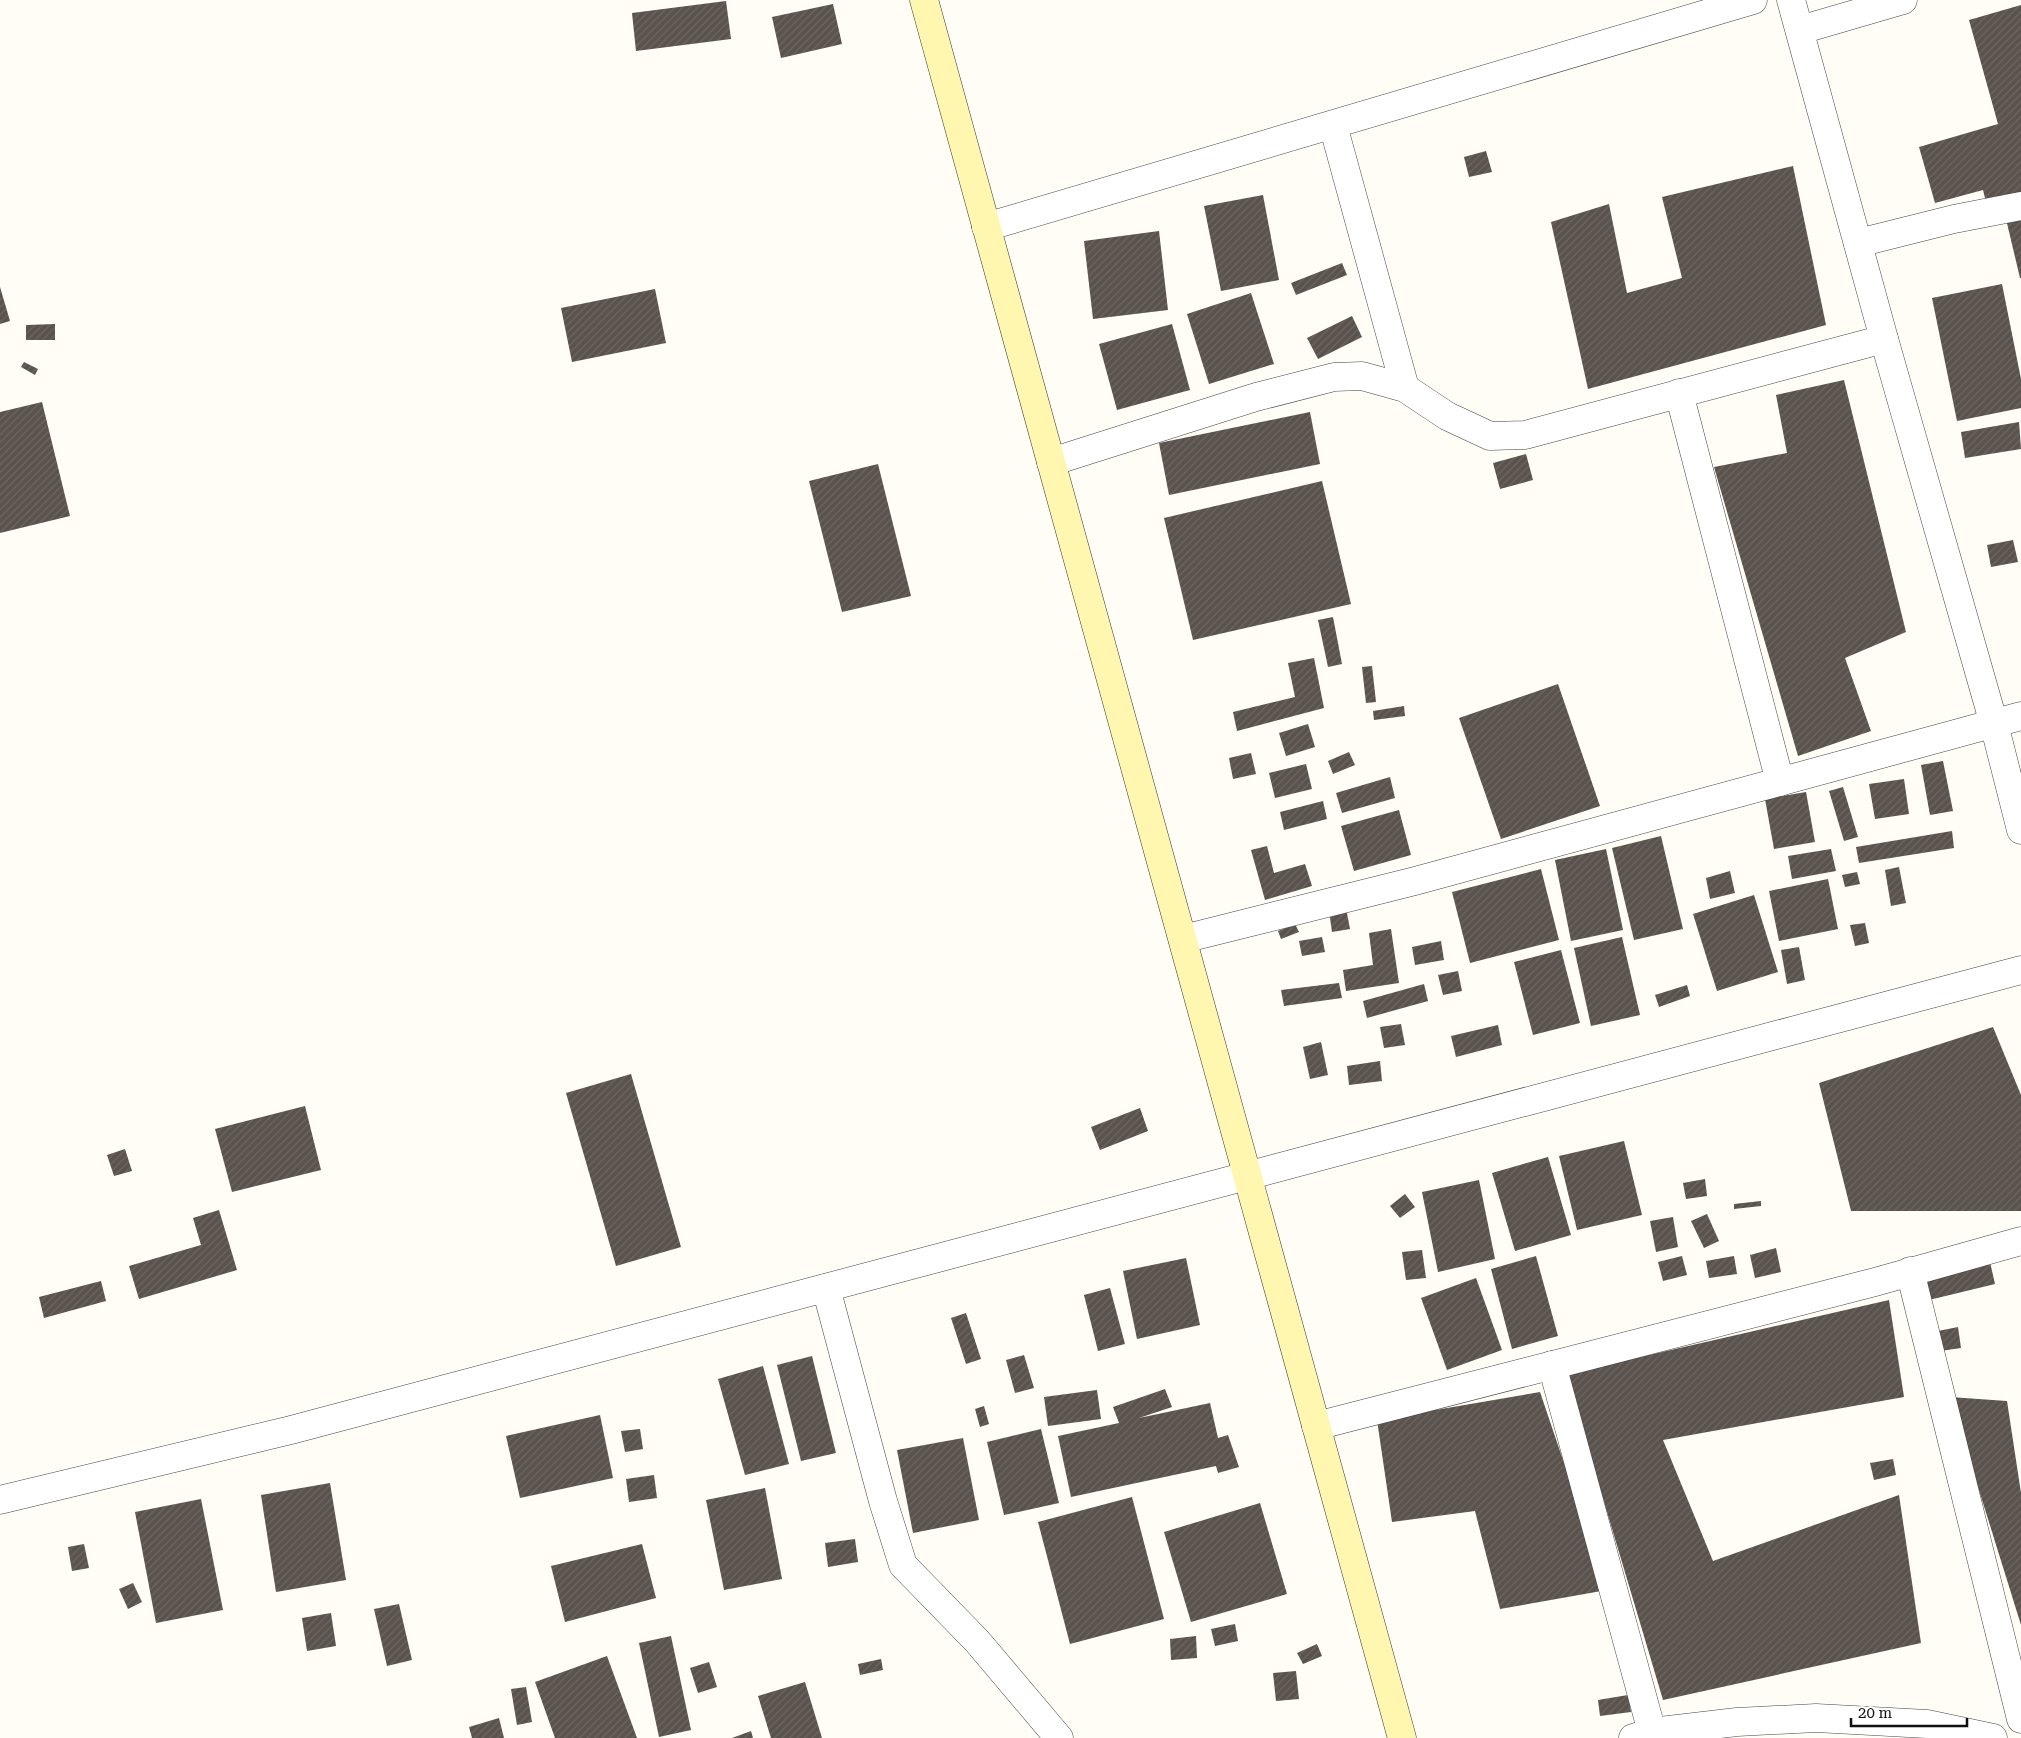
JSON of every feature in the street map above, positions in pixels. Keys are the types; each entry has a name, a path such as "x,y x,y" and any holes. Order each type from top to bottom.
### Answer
{"street":[{"path":"924,0 1402,1738"},
{"path":"986,227 1753,0"},
{"path":"1792,0 1884,339 1994,724 2021,830"},
{"path":"1800,30 1903,0"},
{"path":"1333,124 1406,388"},
{"path":"1858,243 1954,219 2021,206"},
{"path":"1051,462 1256,397 1334,377 1362,376 1406,388 1448,416 1490,436 1525,435 1884,339"},
{"path":"1680,393 1780,782"},
{"path":"1183,939 1415,881 2021,716"},
{"path":"0,1500 291,1430 2021,970"},
{"path":"1316,1426 2021,1241"},
{"path":"1910,1271 2021,1719"},
{"path":"826,1288 883,1501 903,1566 977,1641 1058,1738"},
{"path":"1552,1365 1642,1735 1738,1722 1818,1728 1927,1724 1993,1738"}],"building":[{"path":"726,1 731,39 636,51 632,13"},
{"path":"833,4 842,44 781,58 772,17"},
{"path":"2021,5 2021,201 1988,210 1983,190 1935,203 1919,147 1998,124 1969,20"},
{"path":"1486,151 1492,172 1469,177 1464,157"},
{"path":"1793,166 1826,325 1588,389 1551,222 1609,204 1627,293 1682,278 1662,197"},
{"path":"1263,195 1279,280 1221,291 1204,206"},
{"path":"2021,216 2021,278 2020,278 2006,219"},
{"path":"1159,231 1168,310 1093,319 1084,241"},
{"path":"1342,263 1347,275 1296,295 1291,283"},
{"path":"2002,284 2021,379 2021,408 1957,421 1932,298"},
{"path":"0,287 10,321 0,324"},
{"path":"655,289 666,343 572,362 561,308"},
{"path":"1251,293 1274,364 1209,384 1187,314"},
{"path":"1352,316 1362,337 1318,359 1307,338"},
{"path":"55,324 55,340 26,340 26,325"},
{"path":"1172,324 1190,390 1117,410 1099,344"},
{"path":"24,362 38,369 35,375 21,367"},
{"path":"1844,380 1906,632 1845,658 1871,731 1798,756 1714,467 1787,453 1776,395"},
{"path":"42,402 70,516 0,533 0,412"},
{"path":"1310,412 1320,464 1169,495 1159,443"},
{"path":"2019,422 2021,449 1965,458 1961,432"},
{"path":"1526,454 1533,480 1500,489 1493,463"},
{"path":"878,464 911,596 842,612 809,481"},
{"path":"1322,481 1351,604 1193,640 1164,518"},
{"path":"2013,540 2018,562 1991,567 1987,545"},
{"path":"1333,617 1342,664 1328,667 1318,620"},
{"path":"1314,658 1324,708 1237,731 1233,712 1295,697 1288,663"},
{"path":"1372,666 1376,702 1366,703 1362,667"},
{"path":"1558,684 1600,806 1501,839 1459,718"},
{"path":"1404,706 1405,716 1374,720 1373,711"},
{"path":"1308,724 1315,747 1286,756 1279,733"},
{"path":"1349,752 1355,765 1333,774 1328,761"},
{"path":"1251,753 1256,774 1233,779 1229,758"},
{"path":"1943,761 1953,811 1930,815 1921,765"},
{"path":"1306,764 1312,789 1275,798 1269,773"},
{"path":"1390,777 1395,798 1342,813 1336,793"},
{"path":"1904,779 1909,814 1875,819 1869,784"},
{"path":"1843,787 1858,837 1844,841 1829,791"},
{"path":"1806,792 1815,842 1774,849 1765,799"},
{"path":"1323,801 1327,819 1284,830 1280,812"},
{"path":"1399,810 1411,855 1354,871 1341,826"},
{"path":"1952,831 1954,848 1859,863 1856,847"},
{"path":"1661,836 1683,929 1634,940 1612,848"},
{"path":"1267,846 1274,873 1305,864 1312,886 1265,900 1251,850"},
{"path":"1606,849 1623,930 1571,941 1555,860"},
{"path":"1831,849 1836,871 1792,879 1788,856"},
{"path":"1899,867 1906,903 1891,906 1885,870"},
{"path":"1541,869 1559,940 1470,963 1452,892"},
{"path":"1730,871 1735,893 1710,899 1706,878"},
{"path":"1857,872 1860,884 1845,887 1842,875"},
{"path":"1828,879 1838,929 1779,941 1769,891"},
{"path":"1754,895 1778,972 1717,991 1693,914"},
{"path":"1346,908 1350,929 1332,932 1329,911"},
{"path":"1865,923 1869,943 1855,946 1850,925"},
{"path":"1295,924 1299,932 1281,939 1278,931"},
{"path":"1391,929 1399,983 1346,991 1343,970 1373,965 1369,933"},
{"path":"1322,937 1325,952 1302,956 1299,941"},
{"path":"1622,937 1640,1015 1591,1026 1574,948"},
{"path":"1441,941 1444,960 1415,965 1412,947"},
{"path":"1799,947 1805,980 1787,984 1781,950"},
{"path":"1561,950 1580,1023 1533,1035 1514,962"},
{"path":"1458,971 1462,991 1443,995 1438,975"},
{"path":"1339,983 1342,998 1284,1006 1281,990"},
{"path":"1424,984 1428,1001 1367,1018 1363,1001"},
{"path":"1687,985 1690,996 1659,1007 1655,995"},
{"path":"1401,1024 1405,1045 1384,1048 1380,1027"},
{"path":"1498,1025 1502,1045 1456,1057 1451,1036"},
{"path":"1993,1027 2021,1095 2021,1211 1851,1211 1819,1083"},
{"path":"1321,1042 1328,1075 1310,1079 1303,1047"},
{"path":"1380,1061 1382,1081 1349,1085 1347,1066"},
{"path":"631,1074 681,1247 616,1266 566,1093"},
{"path":"305,1106 321,1170 232,1192 215,1129"},
{"path":"1140,1108 1148,1131 1100,1150 1091,1127"},
{"path":"1624,1141 1642,1215 1577,1230 1559,1156"},
{"path":"125,1149 132,1171 114,1176 107,1155"},
{"path":"1548,1157 1571,1235 1515,1251 1492,1173"},
{"path":"1705,1179 1707,1196 1686,1199 1683,1183"},
{"path":"1479,1180 1495,1259 1438,1272 1422,1192"},
{"path":"1405,1194 1415,1207 1400,1218 1390,1206"},
{"path":"1761,1201 1761,1206 1734,1209 1734,1204"},
{"path":"219,1210 237,1270 139,1299 129,1266 201,1245 193,1218"},
{"path":"1707,1214 1719,1241 1704,1248 1691,1221"},
{"path":"1673,1217 1678,1247 1656,1252 1650,1221"},
{"path":"1776,1248 1781,1272 1755,1278 1750,1255"},
{"path":"1422,1250 1426,1278 1406,1280 1402,1252"},
{"path":"1536,1256 1558,1336 1512,1349 1491,1269"},
{"path":"1682,1256 1687,1275 1663,1281 1658,1262"},
{"path":"1734,1256 1737,1274 1709,1278 1706,1261"},
{"path":"1186,1258 1200,1325 1137,1339 1123,1271"},
{"path":"1990,1262 1995,1284 1929,1300 1923,1278"},
{"path":"1476,1278 1502,1350 1447,1370 1421,1298"},
{"path":"101,1281 106,1301 44,1318 39,1297"},
{"path":"1110,1288 1125,1344 1098,1351 1084,1295"},
{"path":"1889,1300 1904,1397 1663,1440 1713,1561 1899,1495 1921,1643 1663,1700 1566,1374"},
{"path":"966,1313 981,1359 966,1364 951,1318"},
{"path":"1958,1327 1961,1348 1940,1351 1938,1331"},
{"path":"1024,1355 1034,1388 1015,1393 1006,1360"},
{"path":"812,1356 836,1453 801,1461 777,1365"},
{"path":"763,1366 789,1464 745,1475 718,1379"},
{"path":"1165,1389 1172,1407 1139,1418 1210,1403 1218,1438 1228,1435 1239,1467 1218,1473 1216,1466 1071,1497 1058,1436 1119,1423 1113,1407"},
{"path":"1097,1390 1101,1419 1048,1426 1044,1397"},
{"path":"1540,1392 1607,1590 1500,1609 1475,1511 1392,1522 1377,1420"},
{"path":"1950,1397 2007,1401 2021,1493 2021,1625"},
{"path":"984,1406 989,1424 980,1427 975,1409"},
{"path":"600,1415 613,1478 520,1498 506,1436"},
{"path":"640,1429 643,1449 625,1452 621,1431"},
{"path":"1041,1429 1059,1503 1004,1515 987,1442"},
{"path":"963,1438 979,1520 913,1533 897,1450"},
{"path":"1893,1459 1896,1475 1874,1480 1870,1463"},
{"path":"654,1475 657,1498 629,1502 626,1479"},
{"path":"330,1483 346,1580 276,1592 261,1495"},
{"path":"765,1488 782,1579 724,1590 706,1500"},
{"path":"1132,1497 1164,1619 1070,1644 1038,1522"},
{"path":"201,1499 223,1610 156,1623 135,1512"},
{"path":"1260,1503 1287,1594 1191,1622 1164,1532"},
{"path":"855,1539 858,1562 828,1567 825,1543"},
{"path":"84,1544 89,1568 72,1571 68,1547"},
{"path":"642,1544 656,1598 565,1622 551,1566"},
{"path":"133,1583 142,1602 128,1609 119,1589"},
{"path":"399,1604 412,1660 387,1666 374,1609"},
{"path":"331,1613 336,1646 307,1651 302,1618"},
{"path":"1235,1624 1238,1641 1215,1646 1211,1629"},
{"path":"671,1636 691,1730 659,1737 639,1643"},
{"path":"1196,1636 1197,1658 1171,1660 1170,1639"},
{"path":"1317,1644 1322,1656 1303,1664 1297,1653"},
{"path":"607,1656 637,1738 555,1738 535,1682"},
{"path":"881,1659 883,1670 860,1675 858,1664"},
{"path":"709,1662 717,1687 698,1693 690,1668"},
{"path":"1296,1671 1299,1699 1276,1701 1273,1673"},
{"path":"805,1682 822,1738 771,1738 758,1696"},
{"path":"526,1687 532,1722 517,1725 511,1689"},
{"path":"1628,1695 1631,1712 1600,1716 1598,1700"},
{"path":"499,1718 504,1738 472,1738 469,1727"},
{"path":"751,1731 753,1738 732,1738"}]}
